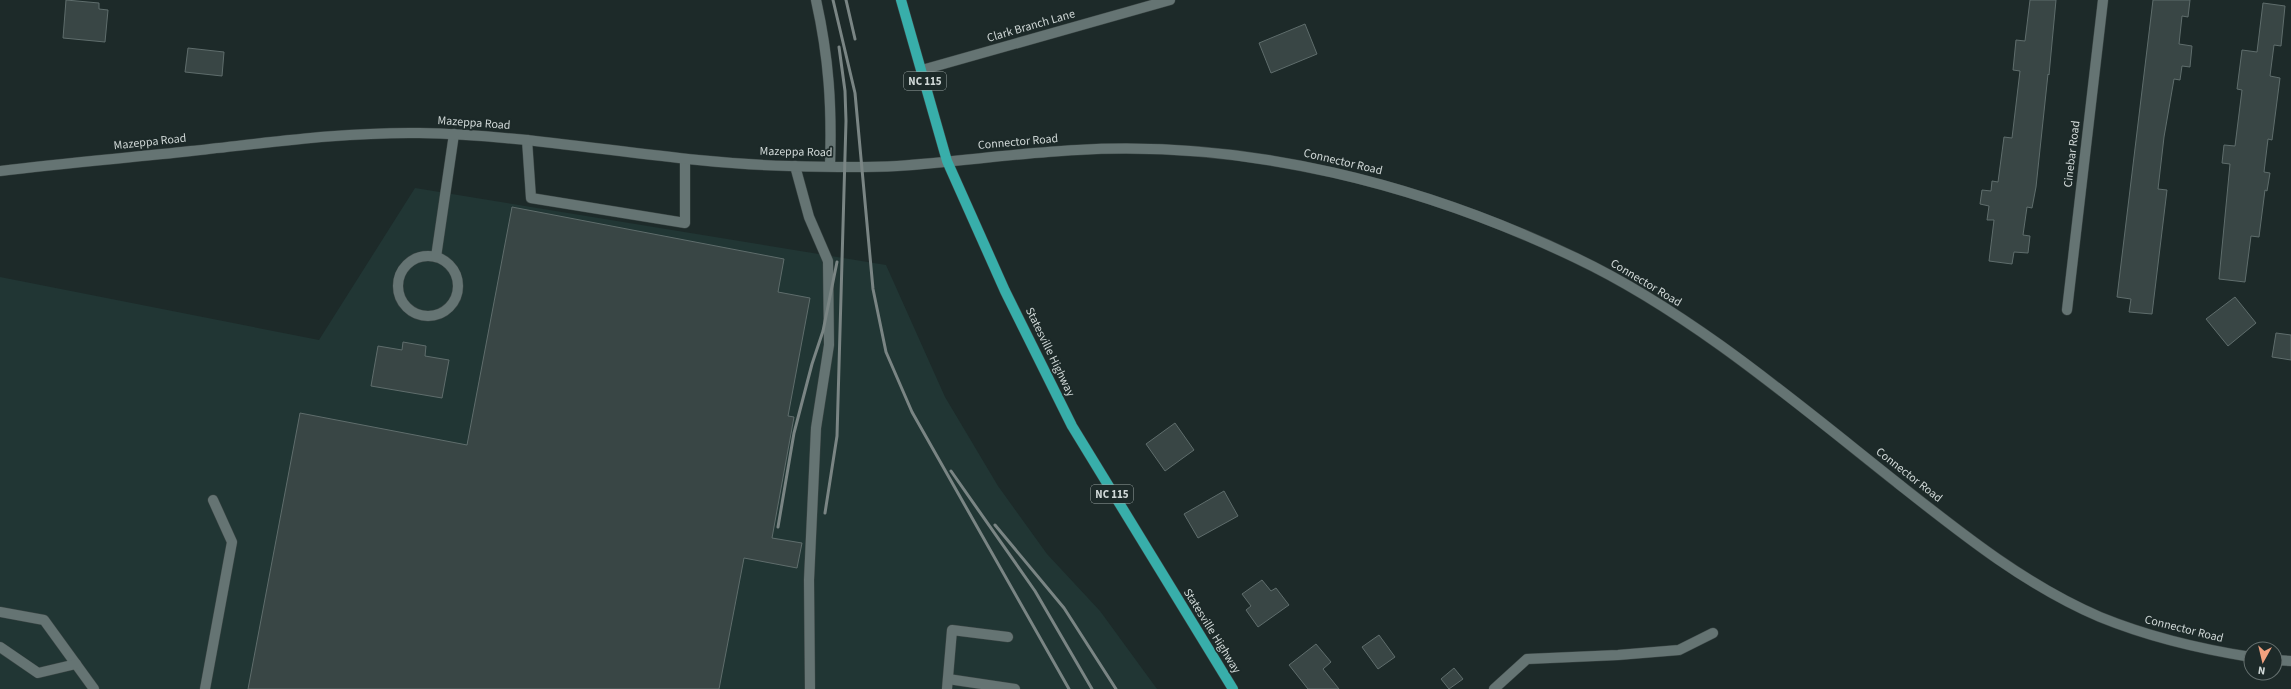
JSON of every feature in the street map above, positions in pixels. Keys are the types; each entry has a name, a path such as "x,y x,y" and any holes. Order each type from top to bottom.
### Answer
{"main road":[{"name":"Statesville Highway","path":"902,0 947,161 1005,291 1072,426 1233,689"}],"street":[{"path":"816,0 826,43 831,105 830,166"},
{"name":"Clark Branch Lane","path":"922,70 1170,0"},
{"name":"Cinebar Road","path":"2067,310 2103,0"},
{"name":"Mazeppa Road","path":"0,171 354,134 454,134 527,140 686,160 795,166 862,167 947,161"},
{"path":"436,257 454,134"},
{"path":"527,140 531,198 685,223 686,160"},
{"name":"Connector Road","path":"947,161 1079,149 1145,148 1222,153 1283,162 1341,174 1430,199 1514,230 1581,260 1638,292 1700,331 1753,370 1975,543 2058,596 2097,615 2140,631 2186,644 2243,655"},
{"path":"795,166 809,217 828,261 829,345 816,428 810,572 810,689"},
{"path":"426,256 436,257 445,261 452,267 458,281 457,295 452,304 436,315 417,314 408,308 402,301 398,281 401,272 416,258 426,256"},
{"path":"205,689 232,542 214,500"},
{"path":"0,612 44,620 94,689"},
{"path":"1008,637 952,630 948,684 1015,689"},
{"path":"1494,689 1527,659 1618,655 1679,650 1713,633"},
{"path":"0,647 38,672 76,664"}],"shaded area":[{"path":"415,188 886,265 945,397 998,486 1047,554 1100,611 1157,689 0,689 0,277 319,340"}],"building":[{"path":"66,0 99,3 99,9 108,10 105,42 63,38"},
{"path":"2030,0 2056,0 2036,187 2032,208 2027,207 2023,235 2030,236 2028,253 2014,252 2012,264 1989,261 1994,220 1987,220 1989,206 1980,204 1982,190 1991,191 1992,181 1998,182 2004,137 2012,138 2020,71 2013,70 2016,40 2025,41"},
{"path":"2153,0 2190,0 2188,17 2182,16 2179,44 2192,46 2190,67 2182,66 2180,80 2174,79 2164,137 2158,189 2167,190 2152,314 2129,312 2131,299 2117,297"},
{"path":"2263,3 2285,6 2281,46 2274,45 2270,76 2280,78 2272,140 2268,139 2264,172 2270,173 2267,191 2265,190 2259,237 2251,236 2245,282 2219,279 2230,164 2222,163 2224,145 2235,146 2242,90 2237,89 2242,50 2257,52"},
{"path":"1305,24 1317,54 1271,73 1259,43"},
{"path":"188,48 224,52 222,76 185,72"},
{"path":"512,207 784,259 778,292 810,298 788,416 794,417 772,538 802,543 797,568 744,558 719,689 248,689 300,413 467,445"},
{"path":"2235,297 2256,323 2228,346 2206,319"},
{"path":"2276,333 2291,335 2291,360 2272,357"},
{"path":"403,342 426,346 425,356 449,360 442,398 371,386 378,346 402,350"},
{"path":"1175,423 1194,450 1165,471 1146,444"},
{"path":"1224,491 1238,516 1198,538 1184,514"},
{"path":"1262,580 1271,591 1276,588 1289,605 1258,627 1246,610 1251,606 1242,594"},
{"path":"1379,635 1395,657 1378,669 1362,647"},
{"path":"1316,644 1331,662 1323,669 1339,689 1308,689 1289,665"},
{"path":"1454,668 1463,679 1449,689 1441,679"}],"railway":[{"path":"833,0 855,93 873,289 886,352 912,412 1069,689"},
{"path":"846,0 855,39"},
{"path":"825,513 837,436 846,121 845,91 839,47"},
{"path":"778,527 794,433 812,364 823,331 837,262"},
{"path":"951,471 1035,591 1092,689"},
{"path":"995,525 1064,608 1116,689"}]}
